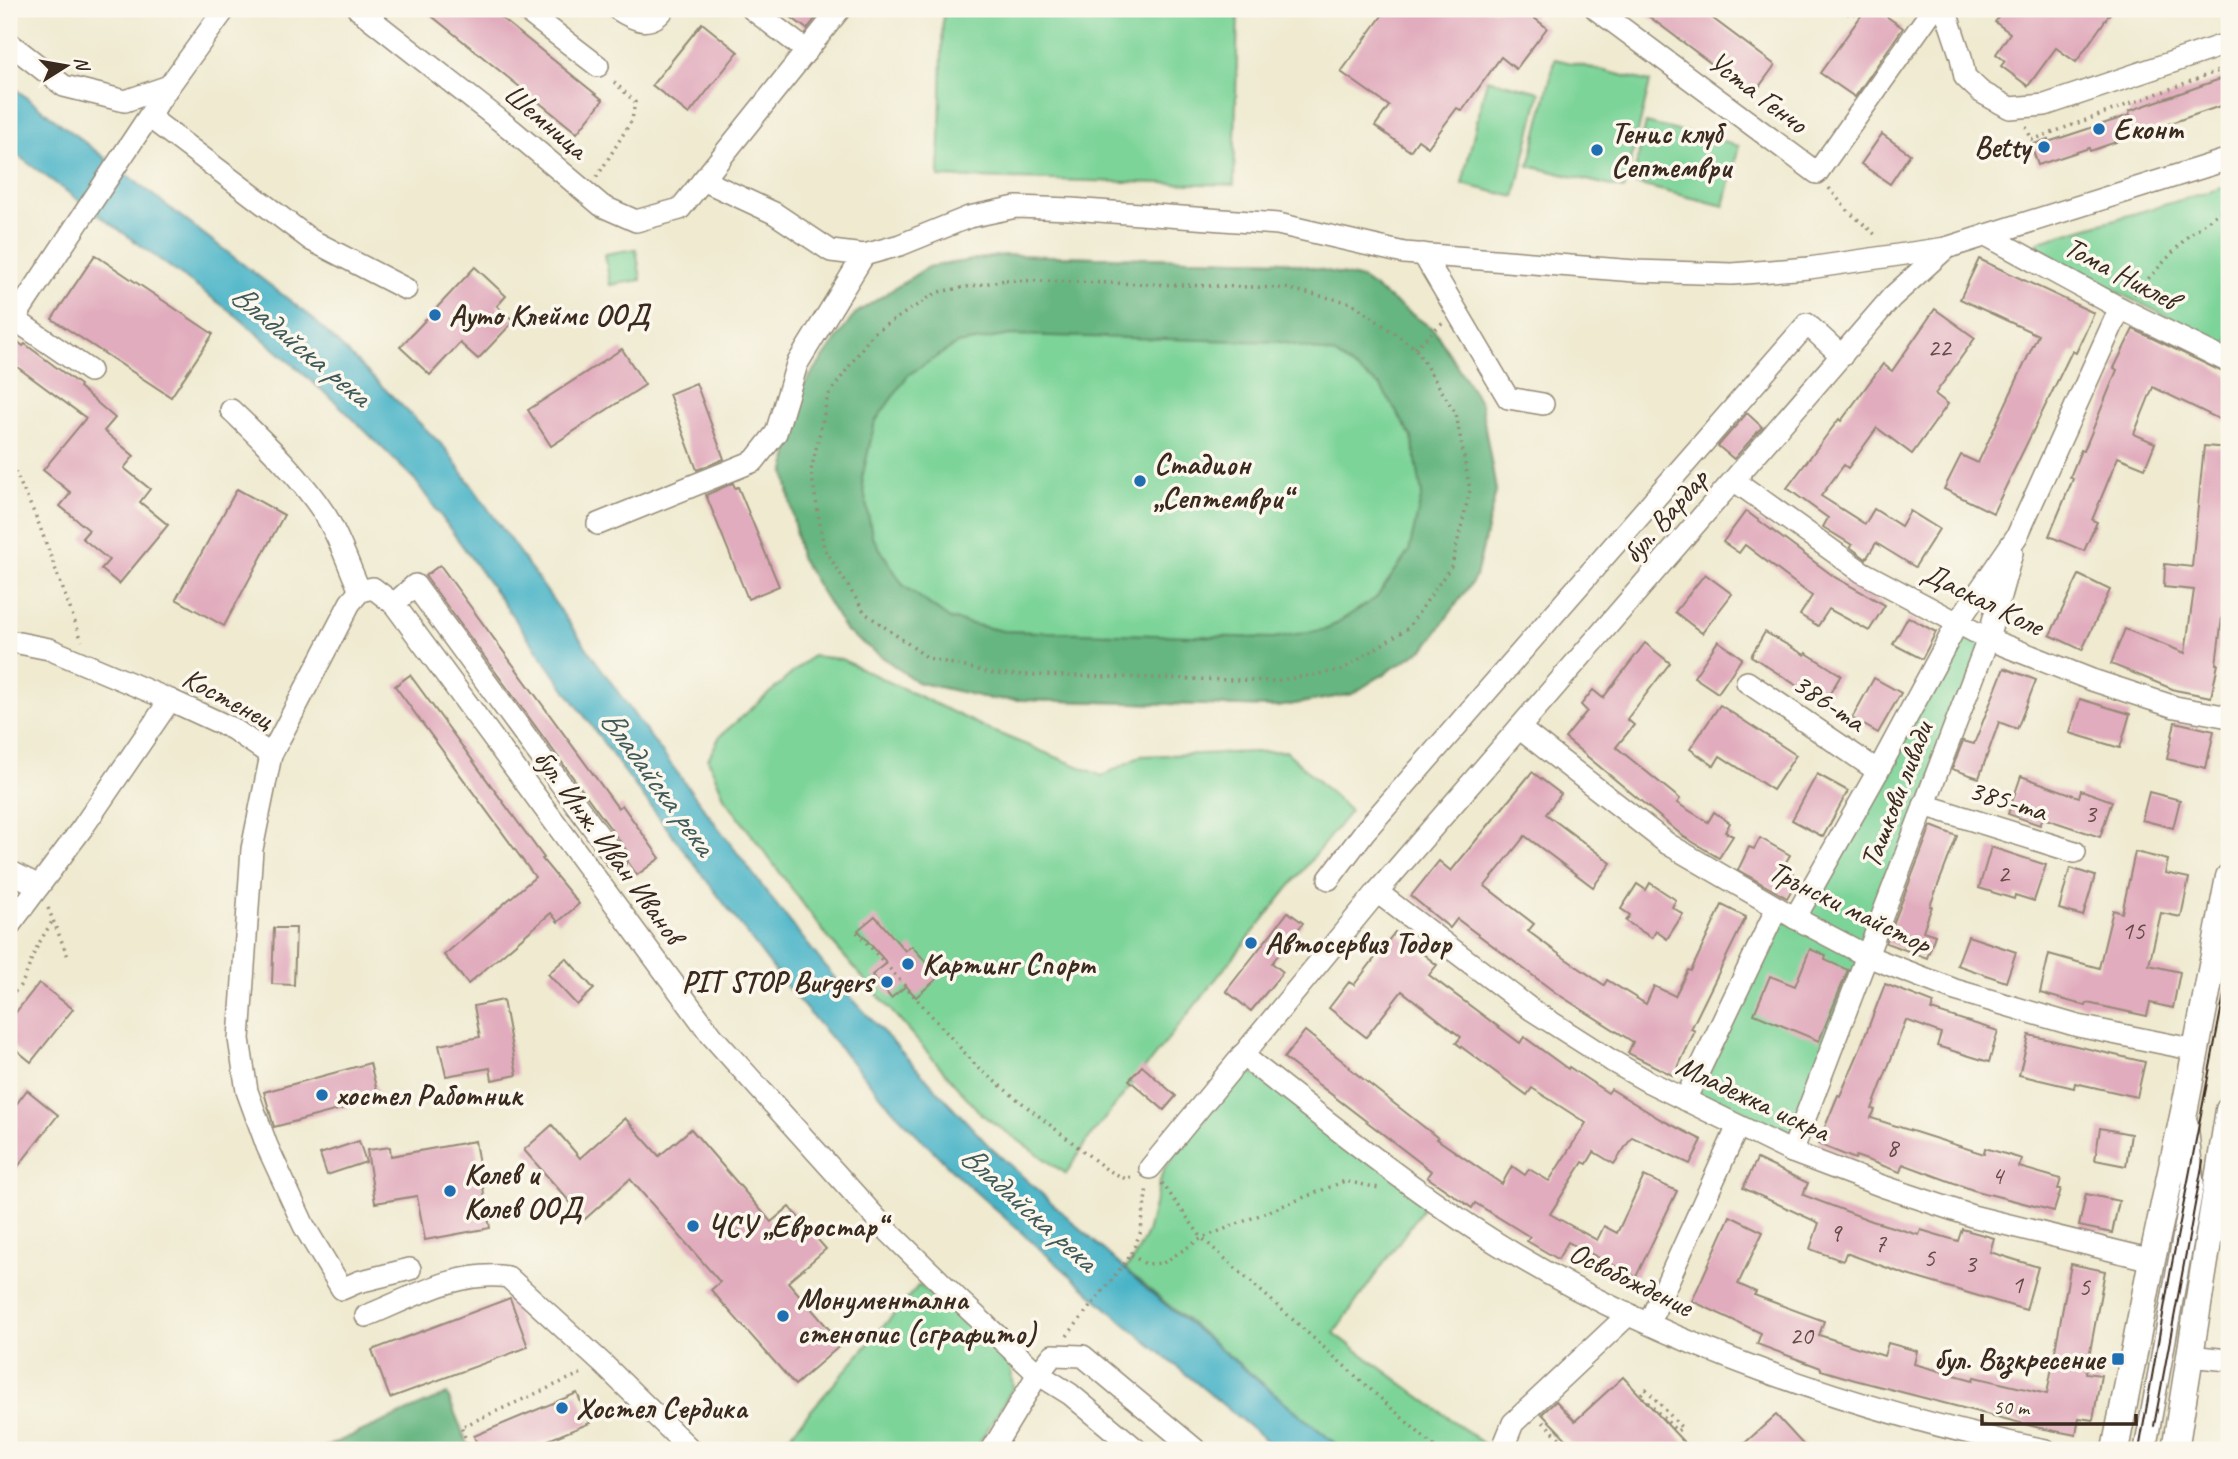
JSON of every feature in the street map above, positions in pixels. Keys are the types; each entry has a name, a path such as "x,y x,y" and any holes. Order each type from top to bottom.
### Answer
{"main road":[{"path":"2115,1450 2229,877"},
{"path":"2175,1450 2229,1110"}],"street":[{"path":"90,371 14,319 169,86 225,9"},
{"name":"Шемница","path":"358,9 512,130 602,206 636,220 680,209 840,9"},
{"path":"524,9 598,66"},
{"path":"617,9 645,22 659,16 664,9"},
{"path":"752,9 807,51"},
{"name":"Уста Генчо","path":"1596,9 1817,173"},
{"path":"1817,173 1933,9"},
{"path":"1944,9 1965,77 1981,92 2010,108 2045,105 2229,43"},
{"path":"9,43 64,86 124,101 169,86"},
{"path":"149,117 311,240 407,289"},
{"name":"бул. Вардар","path":"1150,1168 1377,892 1892,297 1947,248 2229,159"},
{"path":"703,180 774,213 831,251 864,255 900,245 970,217 1016,207 1278,224 1404,253 1635,271 1732,274 1809,268 1947,248"},
{"name":"Тома Никлев","path":"1986,235 2120,308 2229,362"},
{"path":"1423,254 1508,398 1543,404"},
{"path":"598,524 754,461 776,433 796,364 864,255"},
{"name":"Ташкови ливади","path":"1792,1152 1988,639 2017,536 2120,308"},
{"path":"1329,879 1374,821 1807,324 1842,356"},
{"path":"231,410 274,450 313,498 367,590"},
{"name":"Даскал Коле","path":"1735,481 1862,572 1988,639 2092,680 2175,707 2229,717"},
{"name":"Ташкови ливади","path":"1685,1100 1786,913 1878,771 1958,622 2017,536"},
{"path":"394,604 415,585 616,859"},
{"name":"бул. Инж. Иван Иванов","path":"367,590 394,604 712,1037 886,1229 1038,1374 1070,1394 1137,1450"},
{"name":"Костенец","path":"9,640 49,649 170,700 233,729 271,755 350,603 367,590"},
{"name":"386-та","path":"1747,682 1878,771"},
{"path":"9,926 83,827 170,700"},
{"name":"Трънски майстор","path":"1519,728 1668,844 1786,913 1867,956 1955,990 2078,1026 2196,1050"},
{"path":"271,755 252,849 239,1039 247,1091 267,1146 304,1226 342,1289 410,1269"},
{"name":"385-та","path":"1924,805 2075,852"},
{"path":"9,871 39,886"},
{"name":"Младежка искра","path":"1377,892 1532,1010 1612,1061 1792,1152 1972,1216 2152,1259"},
{"name":"Освобождение","path":"1242,1055 1429,1200 1529,1262 1629,1314 1793,1381 1922,1422 2046,1450"},
{"path":"2145,1450 2193,1184 2185,1107"},
{"path":"1649,1323 1738,1125"},
{"path":"366,1317 453,1281 475,1276 508,1277 691,1450"},
{"path":"1502,1450 1513,1423 1629,1314"},
{"path":"992,1450 1038,1374 1053,1355 1083,1356 1196,1450"},
{"path":"2188,1356 2229,1360"},
{"path":"2163,1450 2180,1409"}],"path":[{"path":"1842,9 1852,16 1858,9"},
{"path":"587,194 632,120 635,102 598,66"},
{"path":"2032,140 2229,67"},
{"path":"1817,173 1847,210 1899,255"},
{"path":"2120,308 2188,236 2229,205"},
{"path":"1006,280 1285,288 1352,303 1415,348 1456,414 1469,490 1467,502 1452,565 1408,628 1342,670 1275,681 995,674 928,658 865,613 824,548 811,471 828,396 873,333 938,292 1006,280"},
{"path":"1415,348 1456,309"},
{"path":"9,459 56,565 90,666"},
{"path":"39,886 69,959"},
{"path":"9,996 28,975 35,950 53,920"},
{"path":"857,932 979,1069 1115,1175 1126,1180 1150,1168"},
{"path":"1150,1168 1202,1238 1438,1450"},
{"path":"1083,1314 1130,1255 1141,1231 1150,1168"},
{"path":"1130,1255 1146,1264 1163,1263 1202,1238 1345,1181 1381,1189"},
{"path":"470,1450 460,1427 603,1364"},
{"path":"1646,1389 1655,1399 1682,1428 1677,1431 1640,1395 1646,1389"},
{"path":"1529,1408 1572,1450"}],"green space":[{"path":"943,9 1238,9 1234,185 939,177"},
{"path":"1555,59 1650,82 1624,189 1529,166"},
{"path":"1487,79 1540,92 1515,197 1462,184"},
{"path":"1646,123 1739,146 1724,206 1632,183"},
{"path":"2229,186 2229,348 2040,253 2037,249 2038,242 2043,240"},
{"path":"636,249 641,280 610,285 605,254"},
{"name":"Стадион „Септември“","path":"1004,255 1282,261 1362,279 1434,330 1481,404 1496,491 1476,576 1426,647 1352,694 1277,707 992,699 917,682 846,631 800,557 785,471 804,385 855,314 928,267"},
{"path":"1004,255 1282,261 1362,279 1434,330 1481,404 1496,491 1476,576 1426,647 1352,694 1277,707 992,699 917,682 846,631 800,557 785,471 804,385 855,314 928,267","holes":["1011,335 1281,342 1334,354 1381,387 1412,437 1422,494 1409,551 1376,598 1327,629 1273,638 1003,631 950,619 903,585 872,536 862,478 875,422 908,375 957,344"]},
{"path":"1958,626 1984,641 1865,953 1798,916"},
{"path":"812,656 841,659 990,730 1102,776 1141,756 1286,751 1350,811 1086,1142 1066,1174 981,1114 830,940 725,799 708,759 720,736"},
{"path":"1777,908 1867,956 1792,1152 1685,1100"},
{"path":"1245,1067 1429,1200 1334,1333 1492,1450 1343,1450 1125,1269 1133,1260 1147,1233 1163,1170"},
{"path":"919,1285 1010,1362 1013,1388 975,1450 777,1450"},
{"path":"447,1394 470,1450 319,1450"}],"water":[{"name":"Владайска река","path":"9,84 310,316 445,448 640,723 771,898 844,990 990,1147 1149,1291 1343,1450 1278,1450 1124,1323 961,1179 895,1112 787,987 621,767 415,480 338,404 238,317 9,149"}],"building":[{"path":"423,9 490,9 603,100 577,133"},
{"path":"780,9 823,9 807,29"},
{"path":"1387,9 1539,9 1533,17 1547,28 1516,69 1501,57 1462,111 1457,108 1428,147 1418,140 1410,151 1375,126 1389,106 1341,72"},
{"path":"1639,9 1700,9 1775,65 1753,95"},
{"path":"1866,9 1876,9 1903,28 1855,97 1820,73"},
{"path":"2005,9 2113,9 2076,62 2056,48 2028,86 2001,66 2005,61 1996,54 2010,33 1995,22"},
{"path":"702,23 738,52 689,114 652,85"},
{"path":"2229,76 2229,103 2090,151 2089,148 2038,165 2031,145 2130,115 2129,111"},
{"path":"1882,134 1910,154 1890,184 1861,164"},
{"path":"95,255 213,334 171,397 52,319"},
{"path":"1979,259 2094,313 2076,353 2072,351 1993,513 1944,489 1961,455 1978,463 2038,335 1960,299"},
{"path":"475,267 506,296 497,306 514,321 478,359 460,343 430,375 400,347"},
{"path":"1935,309 1975,338 1935,394 1948,404 1912,454 1877,428 1848,468 1844,465 1821,496 1865,524 1874,509 1901,526 1910,511 1939,529 1915,567 1876,543 1866,559 1850,547 1852,545 1823,527 1828,518 1787,488 1883,364 1892,371"},
{"path":"2133,329 2229,375 2229,424 2153,387 2134,434 2155,443 2145,468 2118,457 2092,520 2097,522 2084,551 2049,536 2073,479 2070,477 2081,450 2084,451 2117,370 2114,368"},
{"path":"9,335 80,385 79,387 115,418 104,431 134,456 124,468 150,489 140,502 168,525 119,584 101,569 109,560 82,538 89,530 60,506 71,493 43,470 86,418 9,361"},
{"path":"622,349 645,385 551,446 528,410"},
{"path":"696,383 724,459 697,470 669,394"},
{"path":"1747,413 1762,427 1734,459 1718,446"},
{"path":"2204,446 2229,448 2229,534 2225,580 2229,581 2229,603 2224,603 2218,664 2211,697 2175,690 2111,664 2125,629 2185,653 2194,590 2164,587 2165,564 2192,567"},
{"path":"733,483 735,488 738,487 779,586 748,599 706,495"},
{"path":"237,489 284,515 224,626 176,599"},
{"path":"1746,511 1836,578 1885,605 1869,631 1829,609 1818,626 1800,615 1812,596 1745,545 1739,553 1723,542"},
{"path":"440,565 618,808 622,805 660,858 637,875 628,862 627,851 425,576"},
{"path":"1705,574 1732,594 1702,633 1675,612"},
{"path":"2079,575 2110,590 2082,650 2050,635"},
{"path":"1908,617 1936,632 1922,659 1893,644"},
{"path":"1765,632 1841,675 1824,703 1751,656"},
{"path":"1718,641 1742,658 1718,693 1694,677"},
{"path":"1645,643 1670,663 1627,719 1634,725 1616,747 1680,799 1677,803 1708,822 1714,812 1730,823 1725,832 1733,836 1719,858 1683,836 1565,738 1587,711 1581,705 1593,690 1603,698"},
{"path":"2004,668 2036,680 2017,729 1999,722 1979,778 1952,769 1963,741 1974,744"},
{"path":"410,675 544,858 542,859 579,904 558,922 551,913 468,984 444,955 535,877 395,686"},
{"path":"1874,678 1901,693 1878,733 1852,718"},
{"path":"2080,699 2130,714 2120,748 2070,733"},
{"path":"1720,705 1796,755 1773,790 1720,756 1714,766 1690,749"},
{"path":"2175,722 2214,731 2206,768 2167,759"},
{"path":"1532,772 1561,794 1546,814 1611,863 1593,887 1525,836 1485,886 1534,924 1528,931 1604,985 1607,980 1646,1004 1654,986 1675,996 1688,970 1691,971 1722,905 1746,917 1691,1029 1695,1031 1674,1076 1628,1053 1633,1042 1556,993 1457,919 1450,928 1411,896 1439,861 1451,871"},
{"path":"1817,774 1848,791 1823,837 1792,820"},
{"path":"2021,776 2079,797 2081,790 2112,801 2100,837 2043,818 2040,825 2008,814"},
{"path":"2149,792 2180,800 2173,828 2142,820"},
{"path":"1931,826 1957,836 1923,931 1935,935 1927,958 1886,943"},
{"path":"1760,838 1790,855 1783,867 1799,877 1787,898 1738,870 1749,847 1754,849"},
{"path":"1991,847 2046,865 2034,901 2015,895 2014,899 1979,888"},
{"path":"2135,852 2168,860 2165,873 2189,878 2181,917 2161,913 2149,965 2180,972 2173,1008 2150,1003 2147,1016 2087,1003 2086,1006 2040,993 2049,954 2099,968 2113,910 2122,913"},
{"path":"2070,868 2095,876 2083,916 2059,909"},
{"path":"1650,883 1676,900 1672,907 1683,914 1667,939 1656,931 1652,938 1626,921 1630,915 1621,909 1637,884 1646,890"},
{"path":"1288,912 1303,923 1272,963 1283,972 1251,1011 1226,991"},
{"name":"Картинг Спорт","path":"875,916 905,951 912,946 939,977 916,997 906,986 891,998 872,975 887,963 858,930"},
{"path":"274,928 296,928 294,985 272,984"},
{"path":"1395,932 1437,965 1429,975 1520,1043 1524,1037 1568,1069 1569,1067 1608,1093 1611,1089 1660,1119 1702,1140 1690,1164 1632,1137 1614,1164 1594,1152 1587,1164 1583,1162 1550,1214 1597,1240 1604,1226 1617,1233 1644,1176 1677,1191 1636,1277 1568,1242 1558,1259 1527,1241 1530,1237 1475,1203 1472,1208 1427,1177 1431,1171 1284,1058 1305,1031 1437,1139 1502,1184 1512,1166 1525,1175 1529,1169 1549,1181 1586,1123 1532,1088 1527,1095 1456,1043 1461,1037 1402,991 1366,1037 1329,1008 1349,982 1354,985"},
{"path":"1968,936 2016,952 2006,982 1957,965"},
{"path":"1810,949 1826,956 1825,960 1848,970 1819,1041 1754,1014 1770,976 1795,986"},
{"path":"566,958 594,989 577,1005 548,974"},
{"path":"39,983 73,1009 31,1062 9,1044 9,1021"},
{"path":"1885,984 1934,1003 1931,1010 1998,1031 1989,1062 1937,1046 1941,1033 1906,1020 1871,1118 1984,1154 1985,1148 2022,1159 2019,1167 2061,1179 2058,1189 2061,1189 2054,1211 1973,1190 1903,1164 1900,1172 1856,1156 1855,1159 1818,1144 1858,1054"},
{"path":"503,1000 517,1075 492,1080 490,1068 446,1076 439,1045 480,1037 474,1006"},
{"path":"2029,1035 2145,1062 2137,1097 2075,1083 2074,1088 2019,1075"},
{"name":"хостел Работник","path":"370,1063 379,1099 274,1127 264,1092"},
{"path":"1142,1066 1176,1096 1164,1110 1129,1080"},
{"path":"27,1090 58,1115 9,1178 9,1114"},
{"path":"625,1118 659,1156 691,1129 771,1222 789,1207 826,1249 788,1282 842,1344 795,1385 711,1290 720,1282 630,1179 585,1219 524,1150 552,1125 580,1158"},
{"path":"2100,1128 2131,1134 2126,1166 2095,1160"},
{"path":"359,1141 366,1162 327,1175 320,1154"},
{"name":"Колев и Колев ООД","path":"475,1141 490,1228 425,1240 417,1196 375,1203 367,1150 390,1147 391,1156"},
{"path":"1757,1159 1808,1183 1803,1195 1872,1221 1919,1235 1921,1230 1958,1241 1962,1229 1994,1238 1990,1252 2038,1267 2026,1310 1907,1275 1846,1253 1843,1261 1810,1249 1819,1223 1743,1188"},
{"path":"2086,1194 2119,1201 2112,1233 2079,1226"},
{"path":"1730,1216 1763,1232 1738,1284 1756,1292 1754,1295 1824,1321 1819,1335 1884,1356 1888,1343 1917,1351 1914,1364 1973,1380 1974,1377 2047,1394 2071,1264 2105,1271 2086,1373 2101,1375 2093,1420 2079,1418 2076,1435 2040,1428 1821,1370 1757,1344 1761,1333 1692,1301"},
{"path":"510,1298 528,1347 390,1398 372,1350"},
{"path":"1623,1377 1691,1450 1577,1450 1542,1414 1556,1401 1575,1421"},
{"name":"Хостел Сердика","path":"577,1393 590,1423 524,1450 479,1450 474,1436"},
{"path":"1776,1415 1808,1450 1737,1450"}],"tram line":[{"path":"2139,1450 2229,969"},
{"path":"2154,1426 2203,1161"}],"place":[{"name":"Еконт","path":"2099,129"},
{"name":"Betty","path":"2044,147"},
{"name":"Тенис клуб Септември","path":"1597,150"},
{"name":"Ауто Клеймс ООД","path":"435,315"},
{"name":"Стадион „Септември“","path":"1140,481"},
{"name":"Автосервиз Тодор","path":"1251,943"},
{"name":"Картинг Спорт","path":"908,964"},
{"name":"PIT STOP Burgers","path":"887,982"},
{"name":"хостел Работник","path":"322,1095"},
{"name":"Колев и Колев ООД","path":"450,1191"},
{"name":"ЧСУ „Евростар“","path":"693,1226"},
{"name":"Монументална стенопис (сграфито)","path":"783,1316"},
{"name":"бул. Възкресение","path":"2118,1359"},
{"name":"Хостел Сердика","path":"562,1408"}]}
